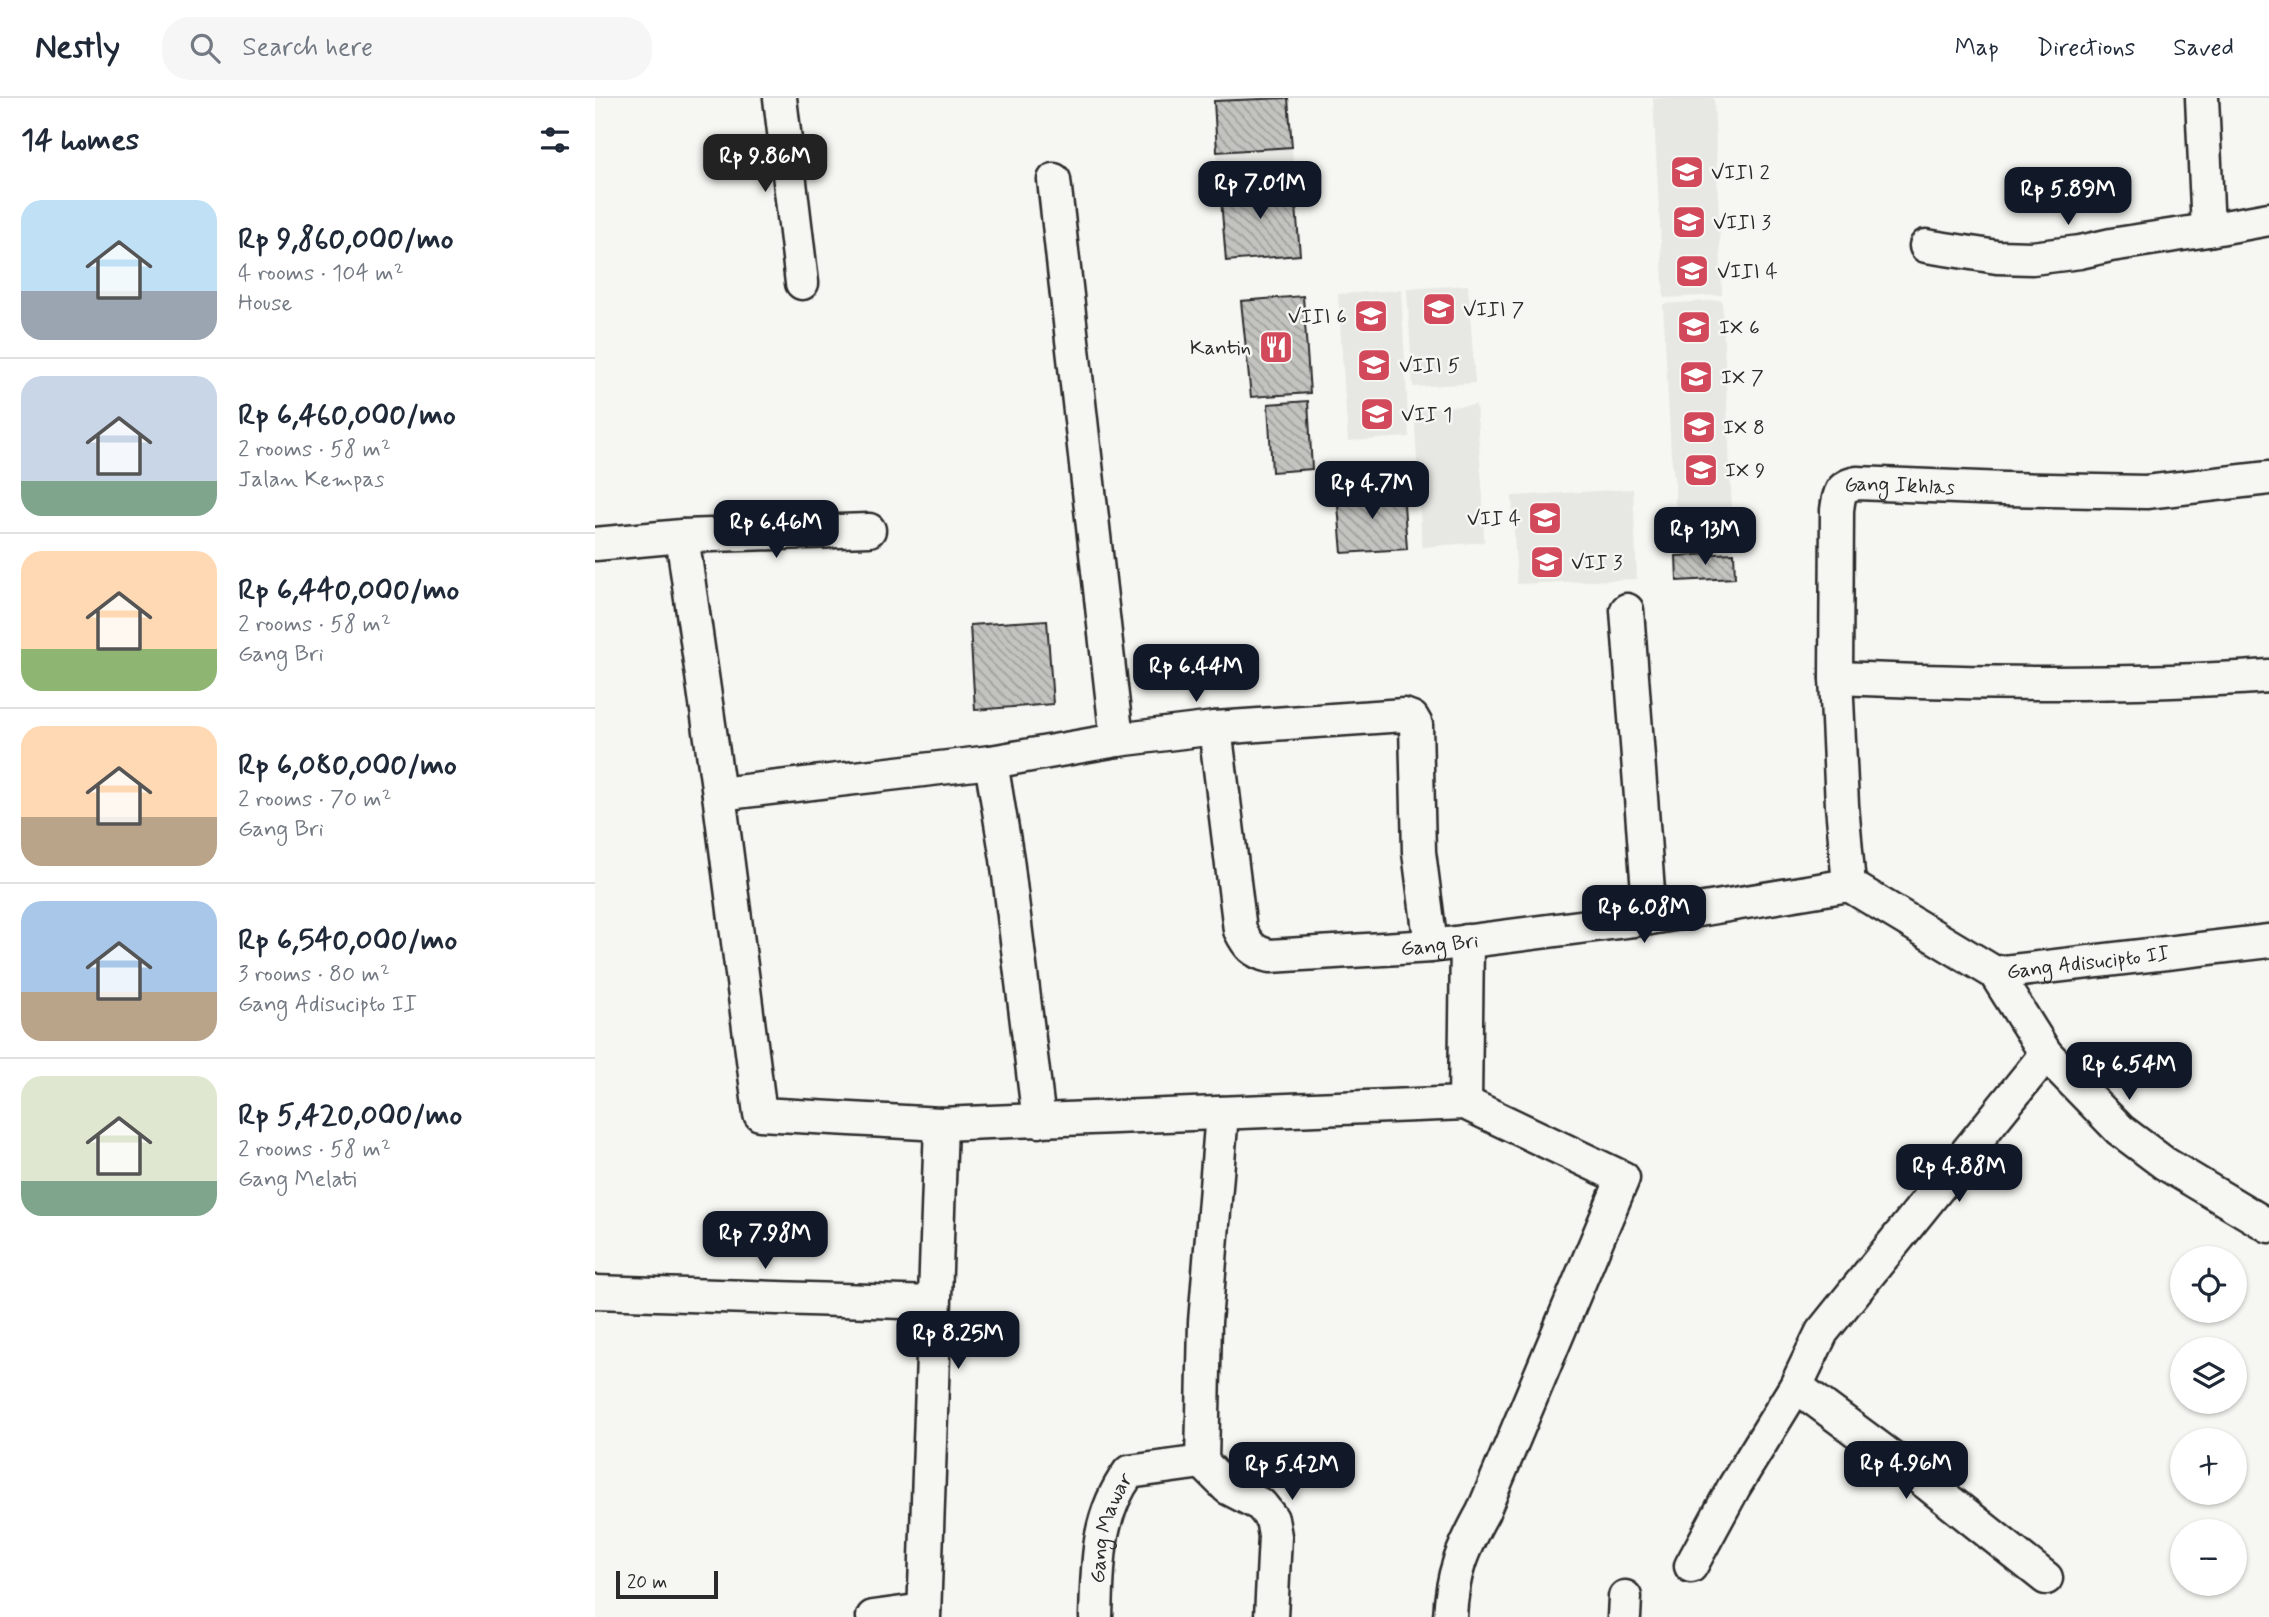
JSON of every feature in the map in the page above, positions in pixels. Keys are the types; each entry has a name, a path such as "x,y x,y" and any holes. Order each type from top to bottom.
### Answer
{"street":[{"path":"780,98 802,283"},
{"path":"2202,98 2209,230"},
{"path":"1054,180 1117,740"},
{"path":"1926,246 1997,257 2032,258 2080,253 2269,219"},
{"name":"Gang Ikhlas","path":"1849,885 1836,678 1836,510 1840,491 1847,485 1857,483 2146,492 2269,478"},
{"path":"595,544 682,536 869,530"},
{"path":"682,536 719,794 760,1114 941,1124 1465,1103 1623,1178 1483,1511 1455,1568 1450,1617"},
{"path":"1627,610 1650,918"},
{"path":"1836,678 2041,684 2179,682 2269,676"},
{"path":"719,794 991,762 1117,740 1215,728 1404,715 1412,718 1416,725 1419,852 1431,946"},
{"name":"Gang Bri","path":"1215,728 1240,930 1247,945 1256,953 1270,956 1431,946 1650,918 1849,885"},
{"path":"991,762 1007,859 1039,1121"},
{"name":"Gang Adisucipto II","path":"1849,885 1995,973 2269,941"},
{"path":"1465,1103 1467,941"},
{"path":"1995,973 2046,1054 2120,1130 2164,1163 2266,1223"},
{"path":"1691,1566 1734,1488 1796,1386 1822,1332 2046,1054"},
{"path":"1222,1113 1205,1322 1203,1449 1229,1488 1261,1505 1272,1519 1275,1536 1271,1617"},
{"path":"873,1617 924,1614 941,1124"},
{"path":"595,1292 934,1303"},
{"path":"1796,1386 1929,1485 2046,1578"},
{"name":"Gang Mawar","path":"1096,1617 1098,1548 1109,1504 1118,1487 1129,1472 1203,1449"}],"shaded area":[{"path":"1653,98 1714,98 1722,295 1664,298"},
{"path":"1292,147 1294,182 1220,187 1217,152"},
{"path":"1468,285 1475,383 1413,387 1407,289"},
{"path":"1401,290 1409,437 1348,441 1338,294"},
{"path":"1722,300 1734,553 1676,556 1675,485 1663,304"},
{"path":"1476,405 1484,542 1422,547 1414,409"},
{"path":"1633,489 1637,579 1517,584 1512,496"}],"building":[{"path":"1288,98 1292,147 1217,152 1214,101"},
{"path":"1294,182 1300,255 1226,261 1220,187"},
{"name":"Kantin","path":"1303,296 1310,393 1251,397 1241,301"},
{"path":"1308,401 1312,469 1272,472 1268,404"},
{"path":"1403,489 1407,549 1342,553 1337,494"},
{"path":"1734,553 1735,578 1677,581 1676,556"},
{"path":"1047,620 1053,704 975,710 970,625"}],"place":[{"name":"VIII 2","path":"1687,172"},
{"name":"VIII 3","path":"1689,222"},
{"name":"VIII 4","path":"1692,271"},
{"name":"VIII 7","path":"1439,309"},
{"name":"VIII 6","path":"1371,316"},
{"name":"IX 6","path":"1694,327"},
{"name":"Kantin","path":"1276,347"},
{"name":"VIII 5","path":"1374,365"},
{"name":"IX 7","path":"1696,377"},
{"name":"VII 1","path":"1377,414"},
{"name":"IX 8","path":"1699,427"},
{"name":"IX 9","path":"1701,470"},
{"name":"VII 4","path":"1545,518"},
{"name":"VII 3","path":"1547,562"}]}
